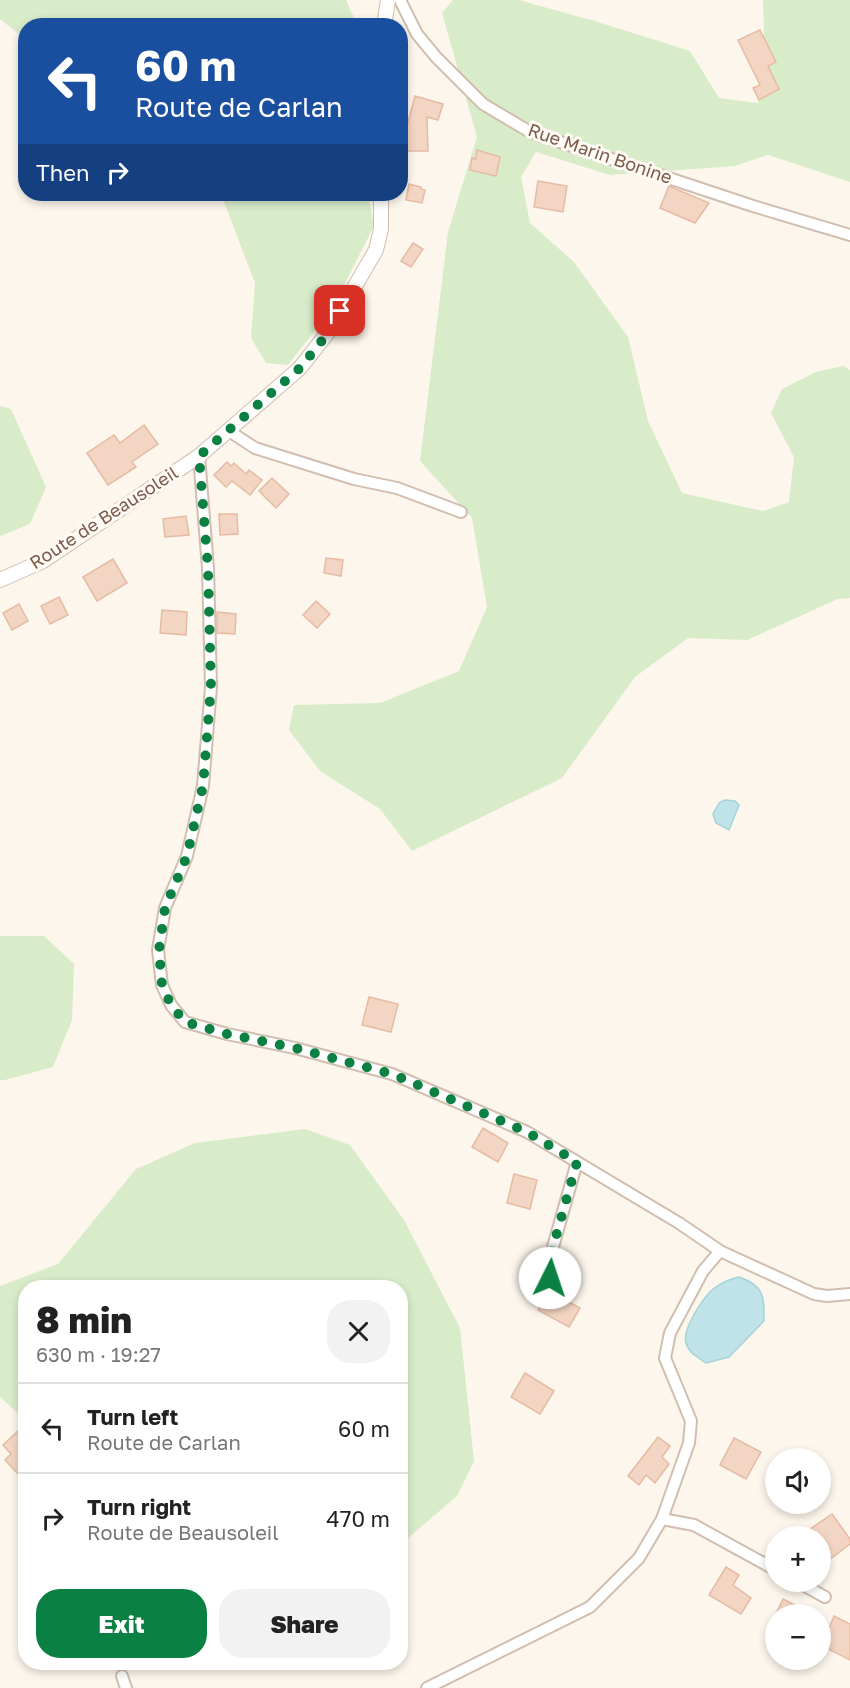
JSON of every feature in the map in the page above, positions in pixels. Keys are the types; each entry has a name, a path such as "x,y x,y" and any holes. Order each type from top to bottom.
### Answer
{"street":[{"path":"385,18 388,0"},
{"name":"Rue Marin Bonine","path":"400,0 417,34 436,57 483,104 530,132 753,206 850,235"},
{"name":"Route de Beausoleil","path":"0,580 43,561 199,456 300,368 329,332 376,250 381,229 381,201"},
{"path":"229,431 255,448 354,479 397,488 461,512"},
{"path":"199,456 208,568 211,687 203,786 187,856 165,908 159,950 162,985 171,1005 185,1022 392,1074 527,1132 679,1223 720,1251 814,1294 827,1296 850,1294"},
{"path":"550,1278 551,1254 577,1162"},
{"path":"427,1688 590,1607 639,1558 662,1519 689,1443 691,1421 665,1358 670,1333 703,1271 720,1251"},
{"path":"662,1519 694,1525 765,1564"},
{"path":"816,1592 825,1597"},
{"path":"122,1676 126,1688"}],"green space":[{"path":"0,0 346,0 354,18 18,18 18,33 0,19"},
{"path":"453,0 519,0 690,51 719,98 758,103 764,32 763,0 850,0 850,182 768,155 735,166 610,175 536,152 521,177 530,223 574,262 628,337 648,421 682,493 763,511 789,502 794,457 771,413 782,389 816,372 843,366 850,370 850,598 838,599 747,640 688,638 635,677 562,778 412,851 380,809 320,771 289,730 294,705 380,703 459,671 487,607 472,518 420,461 448,232 477,137 442,13"},
{"path":"224,201 369,201 374,226 333,307 288,365 266,363 251,338 255,283"},
{"path":"0,406 11,409 46,487 30,524 0,536"},
{"path":"0,936 44,936 74,964 72,1020 53,1067 5,1080 0,1080"},
{"path":"305,1129 350,1145 404,1220 460,1328 474,1461 457,1496 408,1538 408,1280 18,1280 18,1414 0,1397 0,1286 58,1264 136,1169 195,1143"}],"water":[{"path":"725,800 735,801 739,805 729,830 716,823 713,814 719,803"},
{"path":"739,1277 754,1284 761,1293 764,1321 729,1357 706,1363 687,1346 686,1337 690,1322 713,1289"}],"building":[{"path":"760,30 776,62 768,66 779,89 759,100 753,88 760,85 738,40"},
{"path":"415,96 443,104 438,120 427,117 428,151 408,151 408,122"},
{"path":"477,150 500,157 496,176 470,170 472,158 476,159"},
{"path":"538,181 567,186 563,212 534,207"},
{"path":"409,184 425,190 422,203 408,200"},
{"path":"669,186 709,203 695,223 660,208"},
{"path":"413,243 423,249 411,267 401,261"},
{"path":"144,425 158,444 132,462 136,467 108,485 87,453 114,435 120,443"},
{"path":"227,462 231,466 234,463 246,474 249,470 262,480 250,495 232,481 226,487 214,475"},
{"path":"272,478 289,494 276,508 259,491"},
{"path":"219,514 237,514 238,534 220,535"},
{"path":"186,516 189,535 165,537 163,519"},
{"path":"326,558 343,560 341,576 324,573"},
{"path":"113,559 127,583 97,601 83,577"},
{"path":"59,597 68,615 50,624 41,606"},
{"path":"316,601 330,614 317,628 303,615"},
{"path":"19,604 28,621 12,630 3,613"},
{"path":"162,610 187,612 186,635 160,633"},
{"path":"217,612 236,614 235,634 217,633"},
{"path":"369,997 398,1004 391,1032 362,1025"},
{"path":"483,1128 508,1143 498,1162 472,1147"},
{"path":"514,1174 537,1180 530,1209 507,1203"},
{"path":"549,1291 580,1308 569,1327 538,1310"},
{"path":"525,1373 554,1391 540,1414 511,1397"},
{"path":"18,1431 17,1473 5,1460 11,1454 3,1445"},
{"path":"658,1437 670,1446 662,1457 669,1464 655,1483 646,1475 639,1485 628,1476"},
{"path":"734,1438 761,1452 746,1479 720,1465"},
{"path":"832,1514 850,1539 850,1544 831,1558 831,1526 815,1526"},
{"path":"726,1567 739,1575 733,1585 751,1598 741,1614 709,1595"},
{"path":"783,1599 793,1604 781,1604"},
{"path":"834,1616 850,1624 850,1660 831,1650 831,1624"}],"route":[{"path":"340,311 329,332 300,368 199,456 208,568 211,687 203,786 187,856 165,908 159,950 162,985 171,1005 185,1022 392,1074 527,1132 577,1162 551,1254 550,1278"}]}
